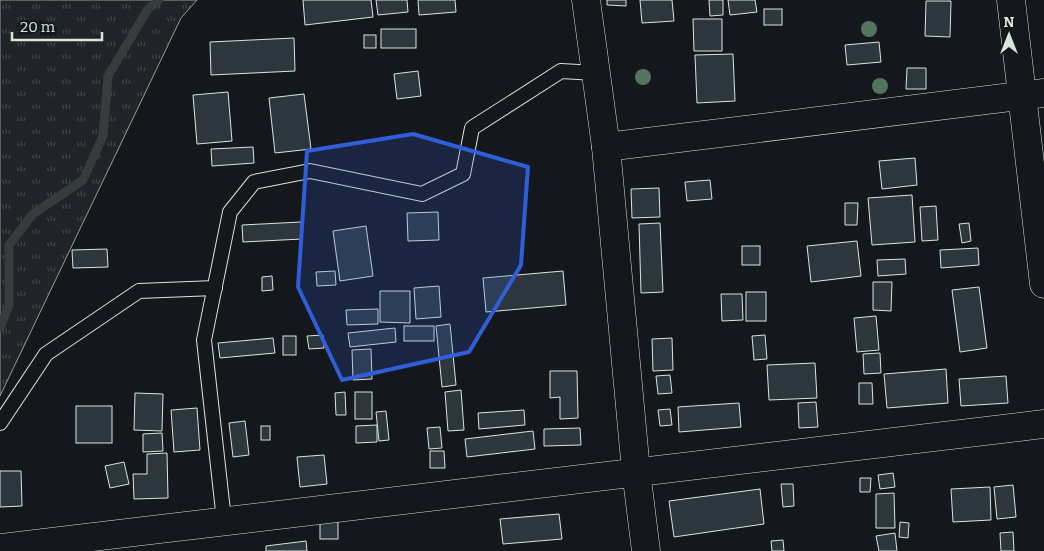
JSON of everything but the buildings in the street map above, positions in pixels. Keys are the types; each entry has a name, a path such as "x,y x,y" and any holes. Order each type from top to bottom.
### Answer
{"street":[{"path":"586,0 606,147 636,471 646,551"},
{"path":"1011,0 1033,94 1044,284"},
{"path":"606,147 1033,94"},
{"path":"0,548 1044,424"}],"lane":[{"path":"224,520 204,340 230,212 254,182 310,170 422,194 463,174 472,128 561,71 596,73"},
{"path":"0,423 46,354 139,291 215,288"}],"highlighted area":[{"path":"413,134 528,167 521,265 469,352 342,380 298,287 307,151"}],"green space":[{"path":"0,0 197,0 181,18 0,396"}],"waterway":[{"path":"0,328 9,305 9,245 33,214 83,180 103,136 108,76 148,9 159,0"}]}
